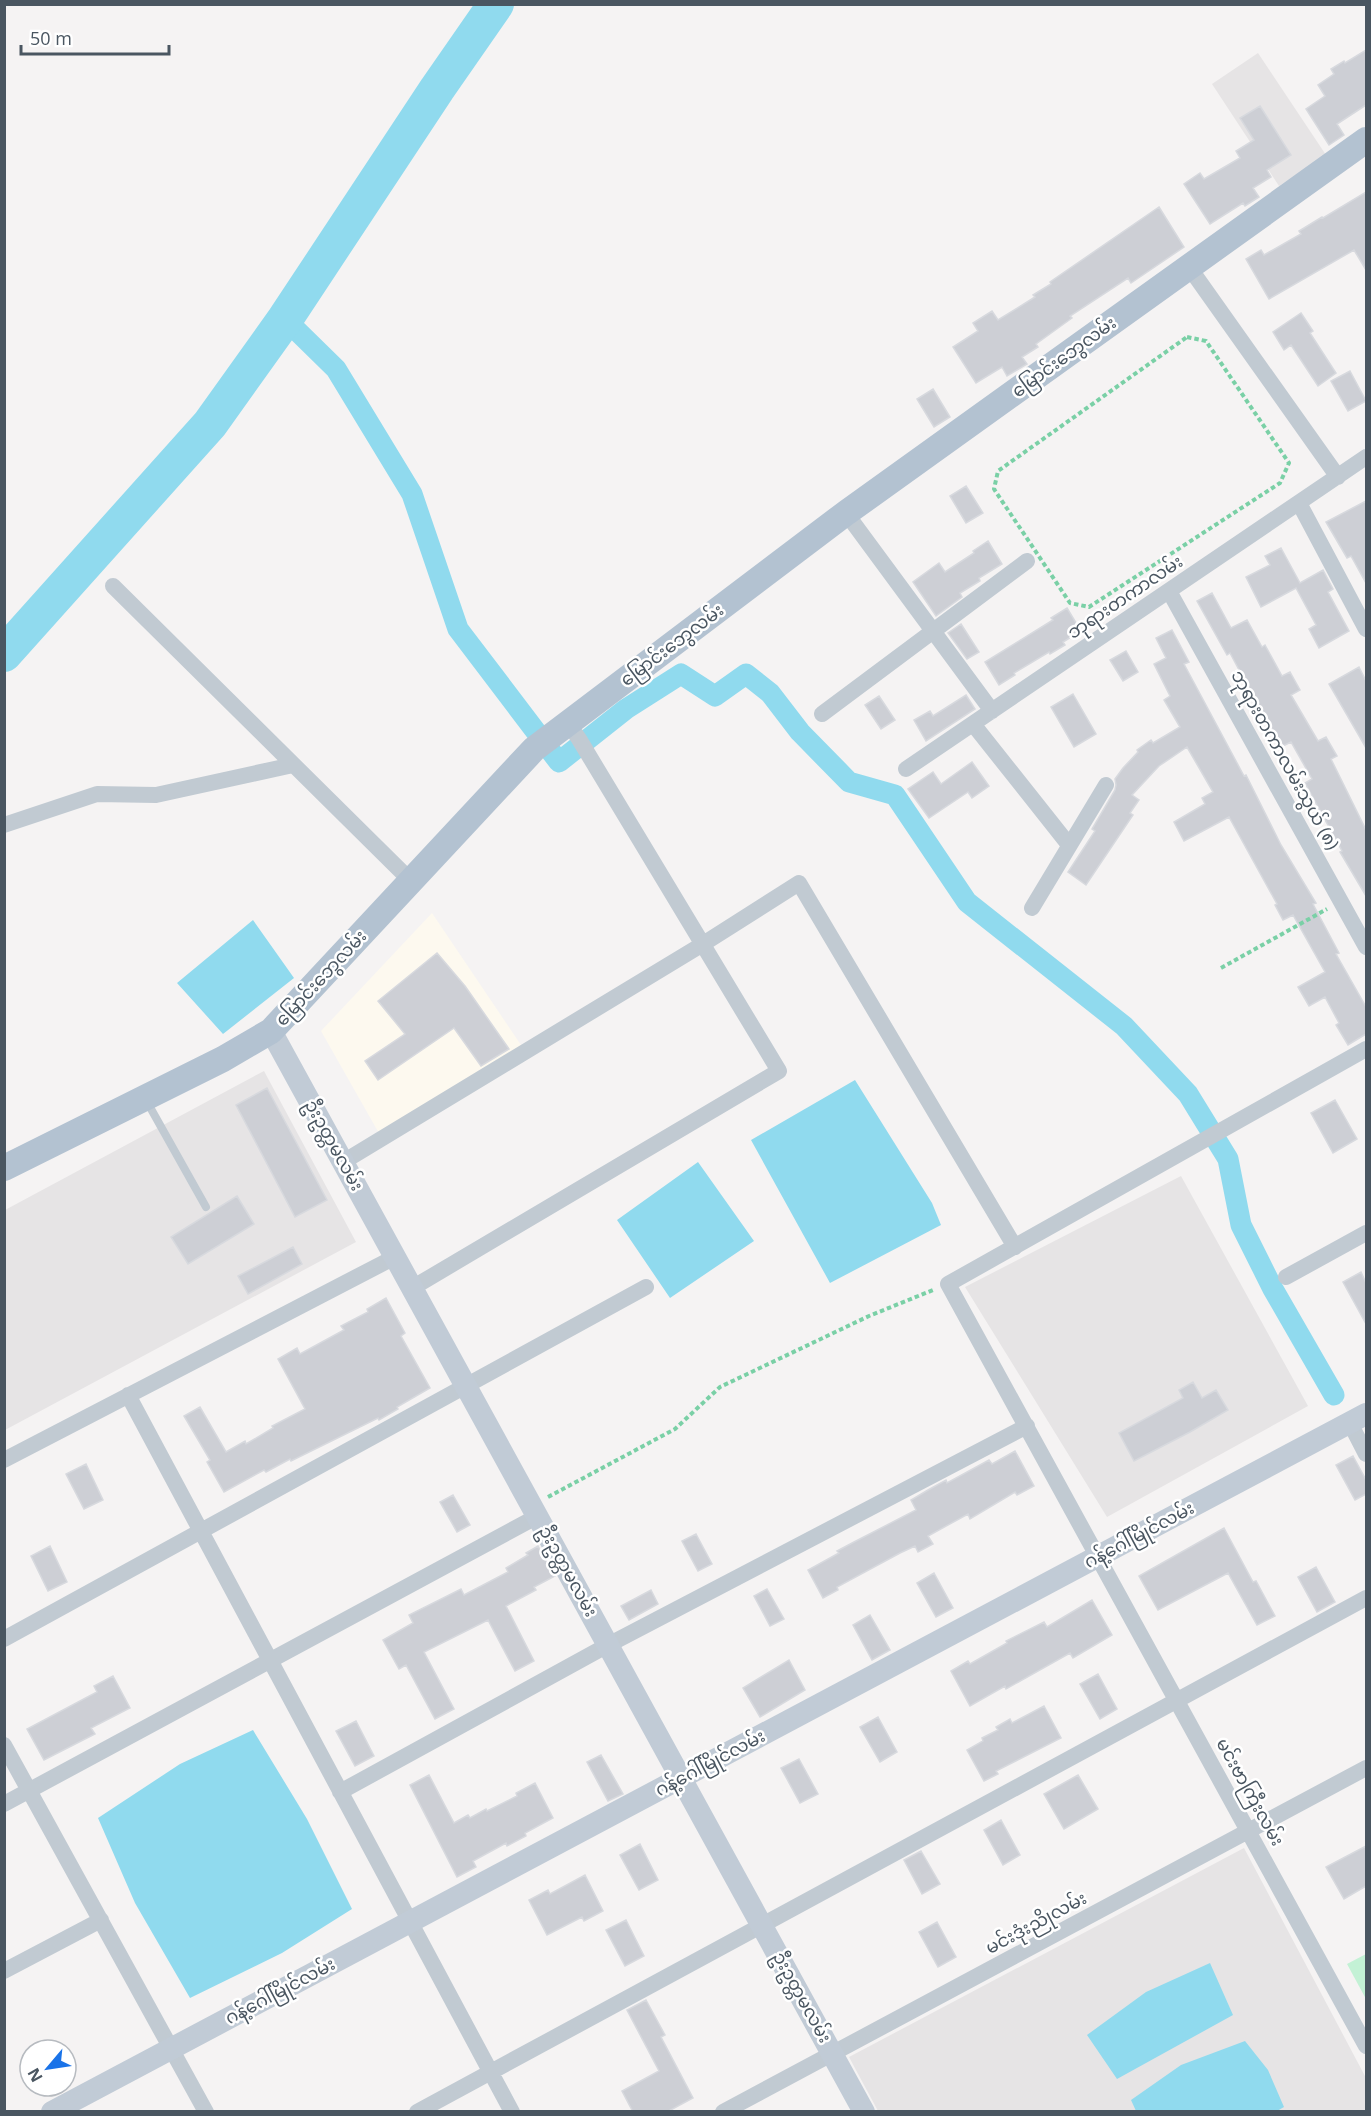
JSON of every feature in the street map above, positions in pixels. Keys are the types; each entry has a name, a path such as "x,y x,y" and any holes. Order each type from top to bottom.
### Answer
{"main road":[{"name":"မြောင်းဘွေလမ်း","path":"4,1168 223,1059 271,1031 411,881 564,740 846,513 1366,140"}],"street":[{"path":"1189,267 1338,477"},
{"name":"ဘုရားတကာလမ်း","path":"906,769 1366,457"},
{"path":"1299,503 1366,629"},
{"path":"846,513 992,711"},
{"path":"822,714 1027,561"},
{"path":"112,586 411,881"},
{"name":"ဘုရားတကာလမ်းသွယ် (၈)","path":"1169,591 1366,947"},
{"path":"973,724 1069,845"},
{"path":"412,1288 779,1071 703,944 564,740"},
{"path":"4,825 97,794 156,795 293,765"},
{"path":"1032,908 1106,785"},
{"path":"343,1162 703,944 799,883 1015,1247"},
{"name":"ဦးဥတ္တမလမ်း","path":"271,1031 864,2112"},
{"path":"948,1284 1366,1049"},
{"path":"1286,1277 1366,1233"},
{"path":"4,1460 395,1257"},
{"name":"မင်းဗာကြီးလမ်း","path":"948,1284 1366,2046"},
{"path":"4,1639 646,1287"},
{"path":"128,1395 512,2112"},
{"path":"1357,1419 1366,1454"},
{"name":"ဂန့်ဂေါ်မြိုင်လမ်း","path":"52,2112 1357,1419"},
{"path":"340,1792 608,1645 1027,1426"},
{"path":"4,1804 270,1661 535,1511"},
{"path":"417,2112 1366,1598"},
{"path":"4,1744 206,2112"},
{"name":"မင်းဒုံးညိုလမ်း","path":"723,2112 1366,1768"},
{"path":"4,1971 101,1920"}],"lane":[{"path":"145,1098 206,1207"}],"path":[{"path":"1187,337 1206,341 1289,463 1280,483 1089,607 1070,603 994,489 998,471 1187,337"},
{"path":"1221,968 1341,901"},
{"path":"535,1511 675,1429 720,1387 869,1316 948,1284"}],"shaded area":[{"path":"1258,53 1326,155 1279,186 1212,84"},
{"path":"432,913 523,1048 380,1135 321,1031"},
{"path":"264,1071 356,1242 5,1430 5,1210"},
{"path":"1181,1176 1308,1406 1107,1517 965,1287"},
{"path":"1244,1848 1366,2078 1366,2111 878,2111 849,2057"}],"green space":[{"path":"1366,1954 1366,1999 1347,1964"}],"water":[{"path":"253,920 294,978 223,1034 177,983"},
{"path":"855,1080 932,1203 941,1225 830,1283 751,1140"},
{"path":"698,1162 754,1241 670,1298 617,1220"},
{"path":"253,1730 307,1819 352,1909 282,1953 190,1998 135,1903 98,1818 180,1764"},
{"path":"1210,1963 1233,2015 1117,2079 1087,2035 1146,1992"},
{"path":"1245,2041 1268,2070 1284,2107 1277,2111 1136,2111 1131,2100 1181,2065"}],"building":[{"path":"1366,50 1366,105 1337,124 1344,135 1329,145 1306,109 1325,96 1318,85 1334,74 1331,69"},
{"path":"1260,106 1291,155 1267,170 1271,177 1253,188 1259,197 1245,206 1243,203 1210,224 1184,184 1200,173 1204,179 1240,158 1236,151 1254,140 1240,118"},
{"path":"1366,192 1366,270 1354,250 1269,299 1246,259 1261,250 1264,255 1301,234 1299,231"},
{"path":"1159,207 1184,247 1131,283 1128,278 1070,316 1072,318 1036,344 1038,347 1022,357 1027,364 1007,376 1002,367 976,383 953,347 978,331 973,323 992,311 998,320 1035,297 1033,295 1051,284 1050,282"},
{"path":"1301,313 1313,331 1310,333 1336,373 1318,386 1291,345 1284,350 1273,332"},
{"path":"1350,371 1366,401 1348,411 1331,381"},
{"path":"933,389 950,417 934,427 917,399"},
{"path":"966,486 983,513 966,523 950,496"},
{"path":"1366,501 1366,583 1351,556 1347,558 1326,522"},
{"path":"988,541 1002,564 979,578 980,581 960,593 962,597 936,616 913,582 939,563 945,572"},
{"path":"1281,548 1300,583 1323,570 1333,589 1328,592 1349,631 1319,648 1309,629 1316,625 1296,588 1261,607 1246,577 1270,565 1265,556"},
{"path":"1212,593 1231,628 1247,620 1262,647 1265,645 1282,676 1290,672 1300,690 1291,695 1318,741 1326,737 1337,756 1331,759 1366,830 1366,896 1340,852 1342,851 1305,783 1312,779 1291,742 1283,746 1230,653 1227,655 1197,601"},
{"path":"1067,608 1081,631 1063,642 1065,645 1014,673 1015,675 999,685 985,662 1053,620 1051,618"},
{"path":"961,624 979,652 967,659 948,633"},
{"path":"1172,630 1189,662 1184,664 1244,776 1246,775 1281,845 1316,903 1313,904 1339,953 1336,954 1366,1007 1366,1034 1348,1045 1336,1025 1339,1023 1325,997 1309,1006 1298,987 1325,972 1293,915 1283,920 1275,905 1277,904 1229,817 1184,841 1174,822 1205,804 1202,798 1213,792 1187,747 1159,766 1132,795 1139,800 1130,813 1133,815 1086,885 1068,872 1095,831 1092,829 1115,790 1115,779 1123,768 1138,752 1137,750 1151,740 1153,743 1180,727 1164,700 1170,696 1154,664 1166,658 1156,638"},
{"path":"1126,651 1138,672 1123,681 1110,660"},
{"path":"1359,667 1366,681 1366,748 1329,684"},
{"path":"1073,694 1096,734 1074,747 1051,707"},
{"path":"966,695 975,709 926,741 914,720 930,711 933,716"},
{"path":"879,696 895,720 881,729 865,705"},
{"path":"972,762 989,786 972,798 968,792 929,818 908,789 933,772 941,784"},
{"path":"437,953 465,986 509,1049 481,1066 454,1028 378,1080 365,1061 405,1034 378,1001"},
{"path":"267,1088 327,1200 295,1217 236,1105"},
{"path":"1335,1100 1357,1139 1333,1153 1311,1113"},
{"path":"237,1196 254,1224 188,1264 171,1237"},
{"path":"293,1247 302,1264 248,1294 238,1276"},
{"path":"1361,1272 1366,1283 1366,1324 1343,1282"},
{"path":"386,1298 405,1333 401,1336 430,1388 379,1420 378,1418 266,1472 264,1470 224,1492 207,1462 210,1460 184,1416 200,1407 226,1452 245,1441 246,1444 273,1428 272,1426 305,1409 278,1359 297,1348 300,1354 344,1330 341,1326 368,1312 367,1309"},
{"path":"1193,1382 1202,1398 1216,1390 1228,1410 1134,1461 1119,1433 1183,1398 1179,1390"},
{"path":"1015,1451 1034,1486 1017,1495 1015,1492 970,1519 968,1514 928,1536 933,1544 918,1552 915,1546 900,1553 837,1587 838,1590 823,1598 808,1570 839,1553 837,1551 916,1510 911,1500 928,1490 946,1480 947,1483 989,1460 992,1464"},
{"path":"1353,1456 1366,1480 1366,1494 1355,1500 1336,1465"},
{"path":"86,1464 103,1500 84,1509 66,1474"},
{"path":"453,1495 470,1525 457,1532 440,1502"},
{"path":"1224,1528 1253,1582 1256,1581 1275,1616 1257,1625 1228,1573 1158,1610 1139,1576"},
{"path":"696,1534 712,1564 698,1571 682,1541"},
{"path":"50,1546 67,1582 48,1591 31,1556"},
{"path":"538,1546 555,1576 534,1587 536,1590 506,1606 534,1661 515,1671 488,1620 424,1652 454,1709 435,1719 406,1665 399,1669 383,1640 413,1623 409,1615 461,1589 464,1595 508,1572 506,1568"},
{"path":"1316,1567 1335,1602 1317,1612 1298,1577"},
{"path":"934,1573 953,1608 936,1617 917,1583"},
{"path":"767,1589 784,1619 770,1626 754,1596"},
{"path":"651,1590 658,1604 629,1620 621,1606"},
{"path":"1092,1600 1112,1635 1073,1658 1070,1653 1006,1689 1005,1686 970,1706 951,1671 968,1661 970,1664 1007,1643 1006,1641 1044,1622 1047,1627"},
{"path":"870,1615 890,1650 872,1660 853,1625"},
{"path":"789,1660 805,1690 760,1717 743,1688"},
{"path":"1098,1674 1117,1709 1100,1719 1080,1684"},
{"path":"113,1676 130,1708 91,1728 95,1734 44,1760 27,1729 97,1692 94,1686"},
{"path":"1044,1706 1061,1738 996,1771 998,1774 984,1781 967,1750 983,1741 982,1738 998,1730 996,1727 1010,1719 1012,1723"},
{"path":"878,1717 897,1752 880,1762 860,1727"},
{"path":"356,1721 374,1756 355,1766 336,1731"},
{"path":"601,1755 623,1794 608,1801 587,1762"},
{"path":"799,1759 818,1794 800,1803 781,1768"},
{"path":"429,1775 454,1823 468,1815 470,1818 486,1809 487,1811 517,1796 516,1793 535,1783 553,1818 525,1833 526,1836 507,1846 506,1843 473,1861 476,1867 457,1877 410,1785"},
{"path":"1078,1775 1098,1809 1064,1829 1044,1794"},
{"path":"1001,1820 1020,1855 1003,1865 984,1830"},
{"path":"640,1844 658,1880 639,1890 620,1855"},
{"path":"1366,1846 1366,1886 1344,1899 1326,1867"},
{"path":"921,1851 940,1884 922,1894 904,1860"},
{"path":"585,1875 603,1911 584,1921 582,1917 547,1935 529,1900 548,1890 550,1894"},
{"path":"626,1920 644,1956 625,1966 606,1930"},
{"path":"937,1922 956,1957 938,1967 919,1932"},
{"path":"646,2000 665,2035 661,2037 693,2098 667,2112 633,2112 622,2091 659,2071 627,2010"}],"waterway":[{"path":"4,654 210,424 285,319 496,4"},
{"path":"285,319 336,369 412,494 458,629 559,762 626,709 681,674 715,696 746,674 770,693 800,732 849,782 895,795 967,902 1124,1026 1188,1094 1228,1159 1241,1225 1273,1289 1334,1395"}]}
